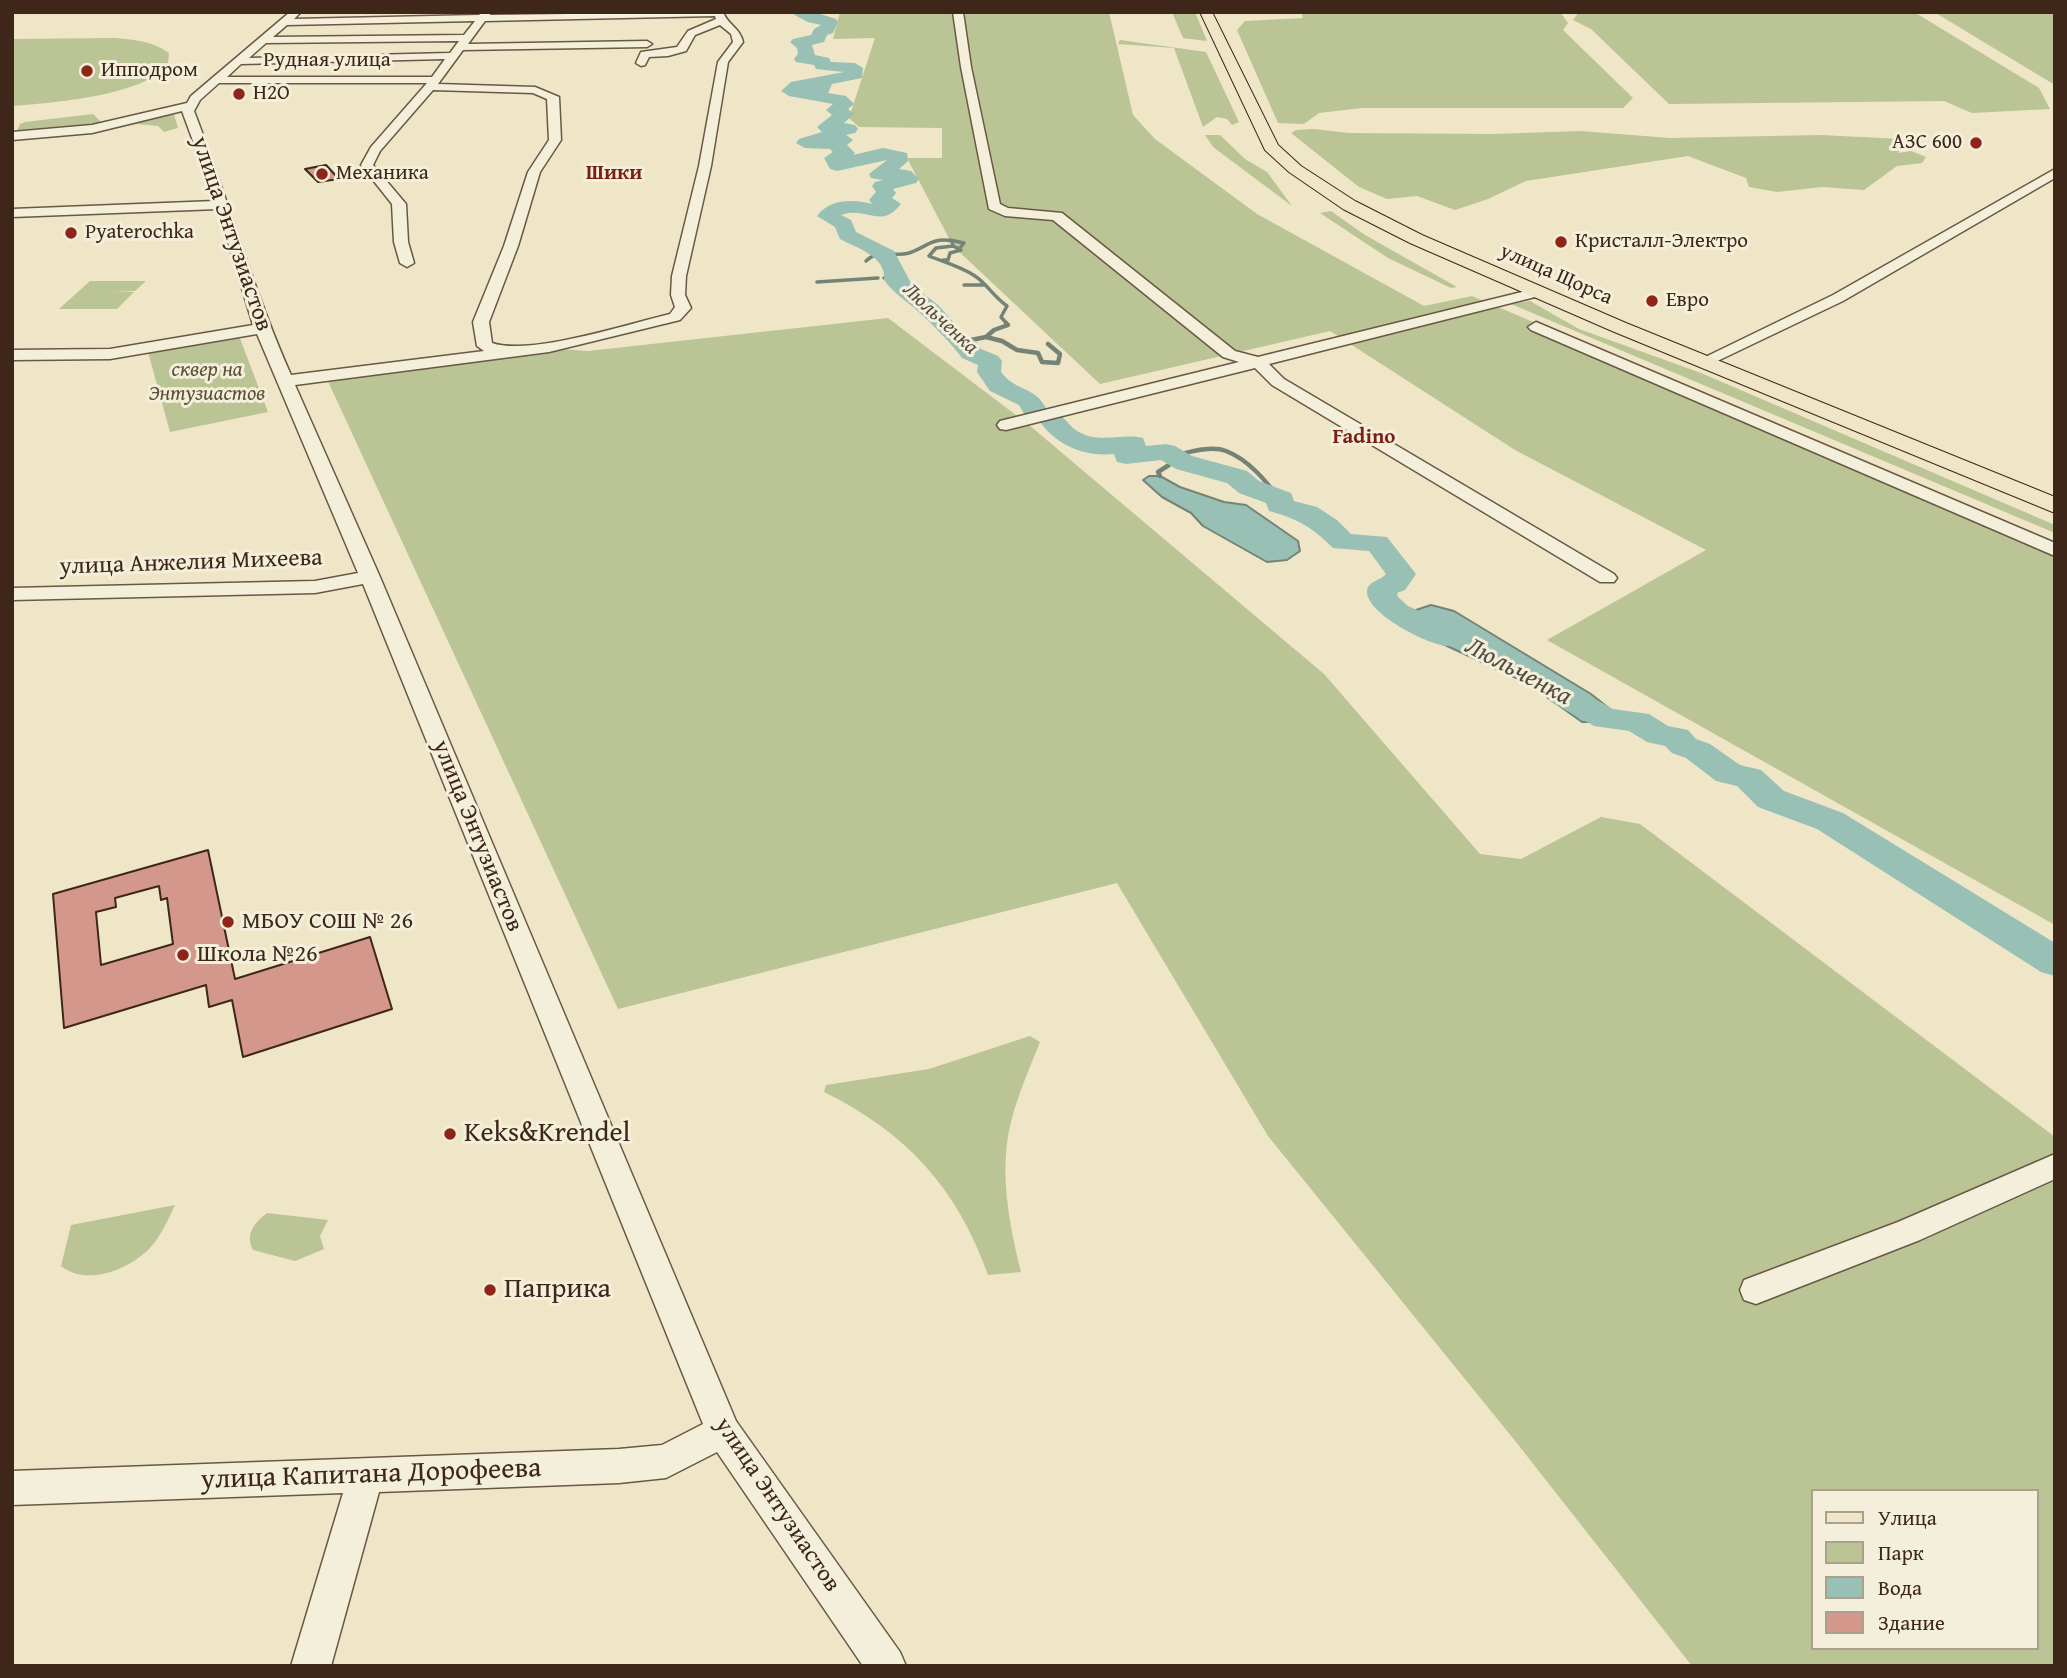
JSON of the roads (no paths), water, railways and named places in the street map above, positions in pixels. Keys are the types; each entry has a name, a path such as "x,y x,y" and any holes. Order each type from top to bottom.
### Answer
{"main road":[{"name":"улица Щорса","path":"1206,12 1272,147 1294,169 1349,205 1416,239 1538,292 2055,506"}],"street":[{"name":"улица Энтузиастов","path":"296,12 195,98 188,111 223,205 262,328 370,577 723,1431 886,1666"},
{"path":"958,12 966,67 994,206 1005,212 1057,216 1229,354 1258,362 1278,382 1607,578"},
{"path":"407,263 401,242 399,204 367,165 375,150 433,83 484,15"},
{"path":"284,22 484,15 719,15 736,33 738,42 723,62 705,166 679,276 678,295 683,308 675,317 612,334 505,353 285,381"},
{"path":"601,55 676,52 681,49 683,39 689,33 719,15"},
{"path":"264,40 644,54"},
{"path":"241,61 458,47"},
{"name":"Рудная улица","path":"219,80 433,83 535,90 553,97 555,140 534,172 511,246 481,322 485,346 505,353"},
{"path":"12,136 92,129 189,106"},
{"path":"1703,362 1749,343 1909,258 2055,173"},
{"path":"12,213 223,205"},
{"path":"1006,425 1538,292"},
{"path":"1536,327 2055,550"},
{"path":"12,355 110,354 262,328"},
{"name":"улица Анжелия Михеева","path":"12,594 315,587 370,577"},
{"path":"1756,1290 1909,1231 2055,1166"},
{"name":"улица Капитана Дорофеева","path":"12,1488 620,1466 666,1461 723,1431"},
{"path":"312,1666 366,1475"}],"water":[{"path":"1149,476 1160,476 1180,487 1224,502 1246,505 1298,541 1300,551 1287,560 1267,562 1203,526 1191,513 1162,497 1143,480"},
{"path":"1431,605 1454,611 1591,694 1610,709 1609,718 1582,722 1527,683 1419,633 1403,619 1413,611"}],"waterway":[{"name":"Люльченка","path":"796,12 831,22 828,23 828,30 819,32 819,39 798,42 805,46 804,52 807,55 802,59 823,61 822,66 855,68 851,74 856,75 810,83 825,86 823,89 797,86 789,91 840,100 845,104 835,110 845,114 835,121 836,124 826,127 834,132 849,129"},
{"name":"Люльченка","path":"844,140 823,137 805,143 835,144 846,153 833,158 837,165 883,154 900,157 899,161 878,174 904,175 909,179 882,186 886,193 879,200 891,204 882,212 853,205 835,210 827,216 844,224 847,235 887,255 887,260 896,271 895,280 901,282 901,287 930,310 958,341 968,346 970,353 990,361 989,372 999,386 1030,401 1035,412"},
{"path":"950,240 964,243 960,248"},
{"path":"866,261 882,254 909,253 934,241 952,241 953,246"},
{"path":"943,260 948,260 950,253 961,250 953,246"},
{"path":"953,246 936,248 929,256 979,279 1007,306 1001,317 1008,325"},
{"path":"817,282 878,278"},
{"path":"884,278 896,278"},
{"path":"964,285 984,285"},
{"path":"986,337 994,330 1008,325"},
{"path":"961,342 986,337"},
{"path":"986,337 1002,341 1017,350 1038,353 1042,362 1058,363 1060,354 1048,344"},
{"name":"Люльченка","path":"1051,419 1070,438 1084,441 1094,448 1134,444 1126,456 1166,452 1185,463 1201,465 1237,477 1249,487 1281,499 1279,505 1307,513 1327,526 1343,542 1377,543 1401,574 1394,584 1382,589 1383,600 1397,613 1449,637"},
{"path":"1160,476 1158,472 1169,465 1172,456 1220,449 1249,465 1278,498"},
{"name":"Люльченка","path":"1563,695 1606,719 1637,721 1659,735 1676,737 1684,746 1698,751 1728,773 1749,778 1771,799 1830,821 2055,962"}],"place":[{"name":"Ипподром","path":"87,71"},
{"name":"H2O","path":"239,94"},
{"name":"АЗС 600","path":"1976,143"},
{"name":"Механика","path":"322,174"},
{"name":"Pyaterochka","path":"71,233"},
{"name":"Кристалл-Электро","path":"1561,242"},
{"name":"Евро","path":"1652,301"},
{"name":"МБОУ СОШ № 26","path":"228,922"},
{"name":"Школа №26","path":"183,955"},
{"name":"Keks&Krendel","path":"450,1134"},
{"name":"Паприка","path":"490,1290"}],"district":[{"name":"Шики","path":"614,174"},
{"name":"Fadino","path":"1364,438"}],"park label":[{"name":"сквер на Энтузиастов","path":"207,383"}]}
